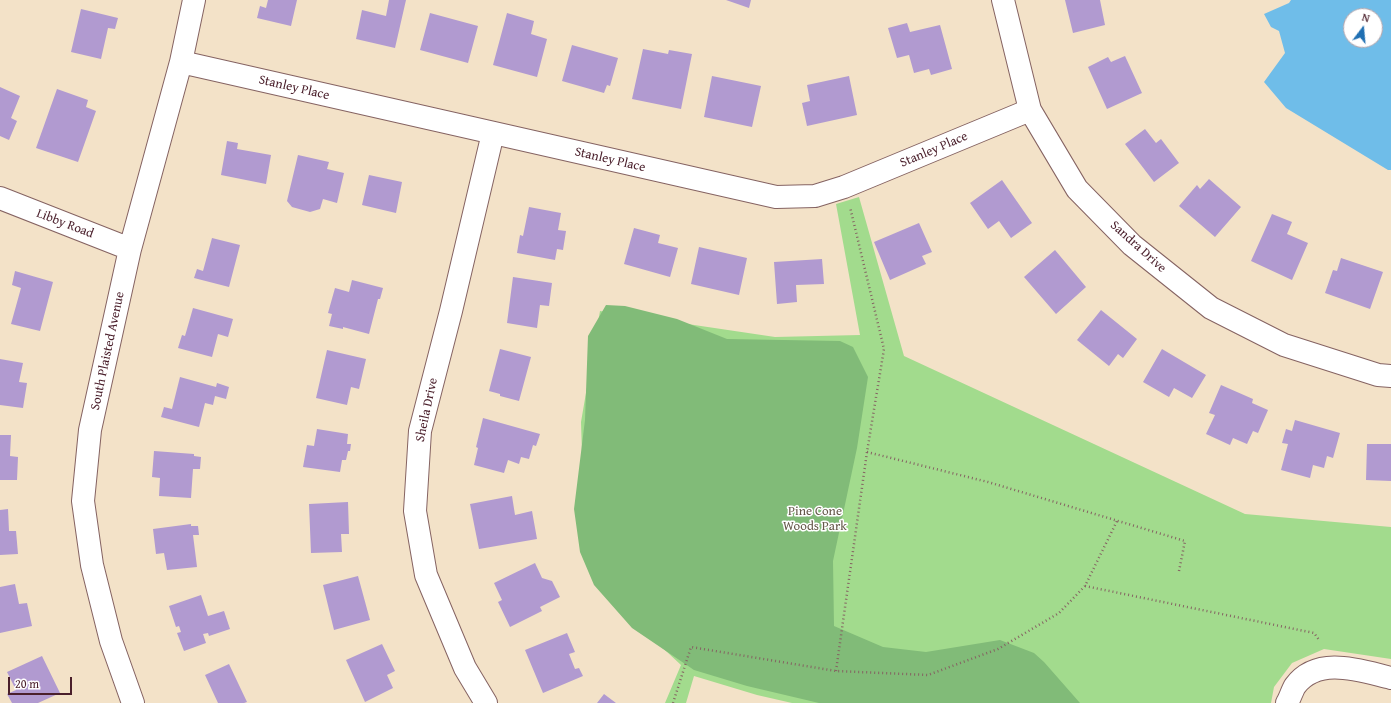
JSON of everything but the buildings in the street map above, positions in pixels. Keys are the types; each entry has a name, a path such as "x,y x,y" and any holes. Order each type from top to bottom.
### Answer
{"street":[{"name":"South Plaisted Avenue","path":"133,703 111,641 92,565 83,501 90,430 130,249 181,62 194,0"},
{"name":"Sandra Drive","path":"1003,0 1030,110 1077,189 1132,245 1212,308 1284,345 1378,375 1391,376"},
{"name":"Stanley Place","path":"181,62 776,197 815,196 844,187 1030,110"},
{"name":"Sheila Drive","path":"486,703 465,668 426,575 415,510 420,431 451,310 493,133"},
{"name":"Libby Road","path":"0,198 130,249"},
{"path":"1287,703 1295,686 1307,674 1326,668 1349,668 1391,678"}],"path":[{"path":"836,671 867,452 884,349 850,206"},
{"path":"867,452 988,482 1185,541 1179,571"},
{"path":"673,703 691,648 836,671 928,675 998,649 1059,613 1085,586 1117,521"},
{"path":"1085,586 1314,633 1319,640"}],"green space":[{"name":"Pine Cone Woods Park","path":"859,197 904,356 1245,514 1391,527 1391,659 1324,649 1292,663 1274,687 1271,703 792,703 757,695 694,676 686,703 665,703 681,665 608,597 583,484 581,422 600,311 775,337 860,335 836,204"},
{"path":"606,305 625,306 677,319 727,339 840,341 853,347 868,377 857,448 833,561 834,626 883,647 926,652 1000,640 1034,653 1044,662 1080,703 819,703 747,686 694,670 632,628 594,585 580,552 574,509 585,420 588,336"}],"water":[{"path":"1291,0 1391,0 1391,170 1388,170 1286,108 1264,82 1285,53 1279,31 1271,27 1264,14 1289,3"}]}
